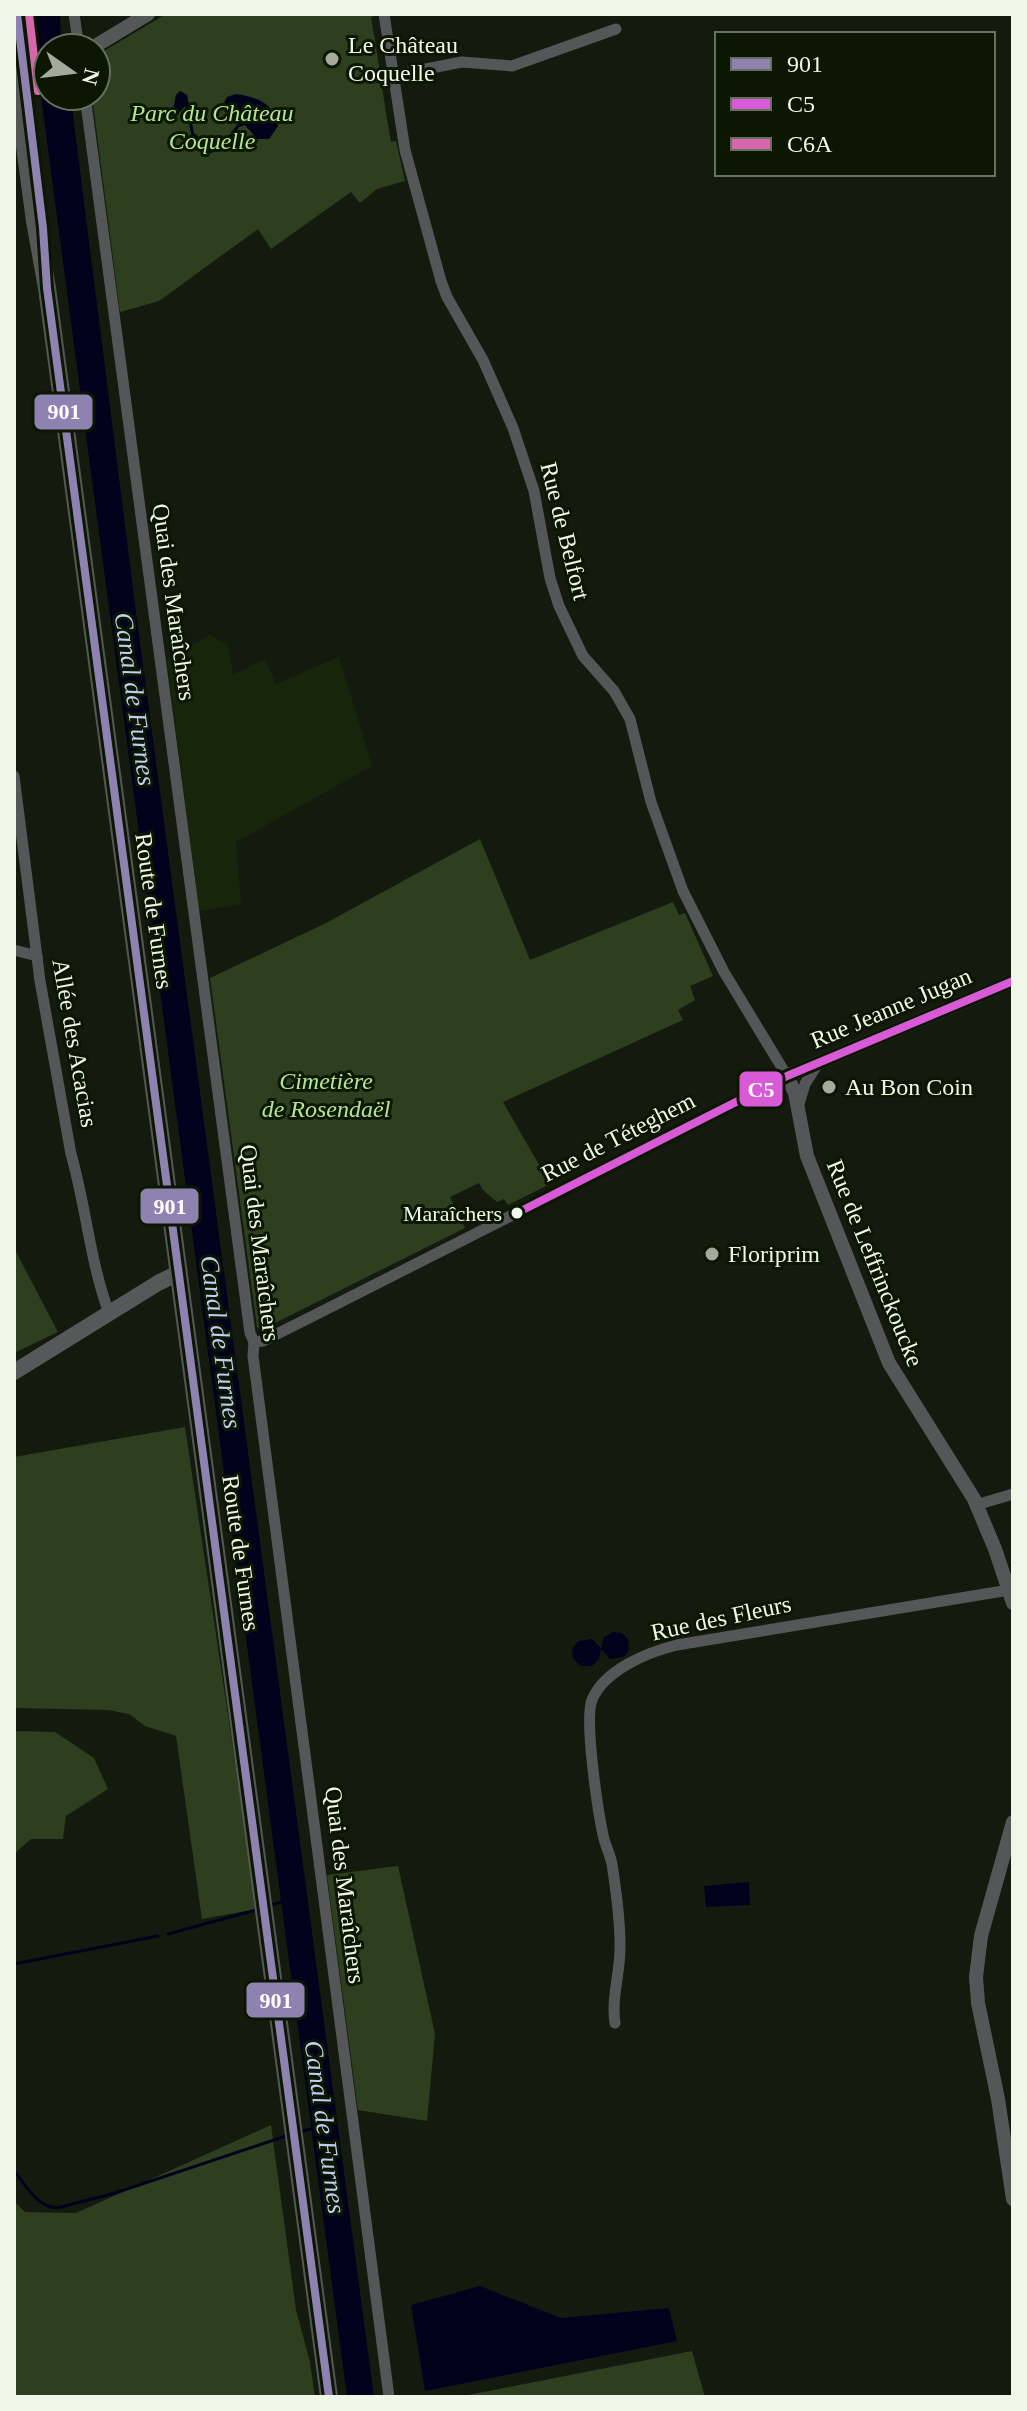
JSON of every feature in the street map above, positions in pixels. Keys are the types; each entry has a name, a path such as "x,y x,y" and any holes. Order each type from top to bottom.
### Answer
{"main road":[{"name":"Route de Furnes","path":"17,14 29,80 47,288"},
{"name":"Route de Furnes","path":"29,80 18,127 47,288 329,2397"},
{"path":"14,1372 178,1273"}],"street":[{"path":"112,36 148,14"},
{"name":"Rue de Belfort","path":"384,14 405,150 441,281 483,360 522,452 534,491 556,599 583,656 614,691 628,714 649,796 683,891 724,972 787,1076"},
{"path":"395,75 462,62 512,66 616,29"},
{"name":"Quai des Maraîchers","path":"87,112 250,1336 254,1342 252,1353 389,2397"},
{"name":"Allée des Acacias","path":"14,776 37,956 71,1154 98,1278 109,1313"},
{"path":"14,950 37,956"},
{"name":"Rue Jeanne Jugan","path":"787,1076 1013,981"},
{"path":"798,1113 803,1088 819,1062"},
{"name":"Rue de Leffrinckoucke","path":"787,1076 795,1093 810,1164 889,1363 976,1505 1011,1597"},
{"name":"Rue de Téteghem","path":"254,1342 263,1341 787,1076"},
{"path":"976,1505 1013,1494"},
{"name":"Rue des Fleurs","path":"615,2023 613,2002 620,1941 612,1864 601,1826 588,1716 593,1697 600,1688 643,1657 677,1645 1011,1597"},
{"path":"1013,1822 981,1936 976,1977 1013,2199"}],"shaded area":[{"path":"210,635 228,645 233,675 265,659 276,684 339,657 372,766 236,842 241,904 199,911 167,659"}],"green space":[{"name":"Parc du Château Coquelle","path":"166,14 377,14 371,18 388,126 391,142 396,141 405,181 377,189 360,203 351,192 271,249 258,229 159,301 120,312 94,112 112,112 112,46"},
{"name":"Cimetière de Rosendaël","path":"480,839 530,960 673,902 679,915 685,913 713,976 690,986 695,1000 678,1010 683,1020 503,1102 550,1184 508,1205 504,1199 497,1202 479,1183 450,1197 465,1228 261,1330 257,1327 210,978 326,923"},
{"path":"14,1248 58,1332 14,1353"},
{"path":"185,1427 257,1909 202,1919 176,1736 145,1726 129,1714 108,1710 14,1708 14,1457"},
{"path":"14,1731 55,1732 94,1758 108,1789 66,1816 63,1839 31,1839 14,1854"},
{"path":"398,1866 435,2034 427,2121 358,2110 327,1875"},
{"path":"271,2125 296,2310 310,2362 315,2397 14,2397 14,2201 25,2212 76,2213"},
{"path":"692,2351 705,2397 458,2397"}],"water":[{"path":"30,14 60,14 61,32 32,32"},
{"path":"180,91 187,95 192,119 189,119 185,106 178,114 172,114 176,95"},
{"path":"236,94 257,99 273,112 278,126 269,139 257,139 245,125 235,133 233,130 244,116 228,114 223,105 227,97"},
{"name":"Canal de Furnes","path":"43,112 73,112 136,612 374,2397 347,2397"},
{"path":"189,123 192,123 194,133 211,148 218,148 230,134 233,135 223,150 210,153 192,139"},
{"path":"613,1632 622,1633 628,1639 629,1650 624,1657 610,1659 601,1649 599,1659 592,1666 581,1666 573,1659 572,1650 578,1641 592,1639 601,1648 604,1637"},
{"path":"749,1882 750,1905 706,1907 704,1886"},
{"path":"480,2286 561,2318 669,2308 677,2341 425,2391 411,2305"}],"waterway":[{"path":"272,1905 284,1901"},
{"path":"168,1934 256,1910"},
{"path":"14,1964 158,1936"},
{"name":"Canal de Furnes","path":"303,2131 314,2128"},
{"path":"14,2171 38,2200 57,2208 115,2193 286,2136"}],"transit line":[{"name":"901","path":"17,14 43,228 47,288 329,2397"},
{"name":"C6A","path":"29,14 32,40"},
{"name":"C5","path":"517,1213 787,1076 1013,981"}],"place":[{"name":"Le Château Coquelle","path":"332,59"},
{"name":"Au Bon Coin","path":"829,1087"},
{"name":"Maraîchers","path":"517,1213"},
{"name":"Floriprim","path":"712,1254"}]}
